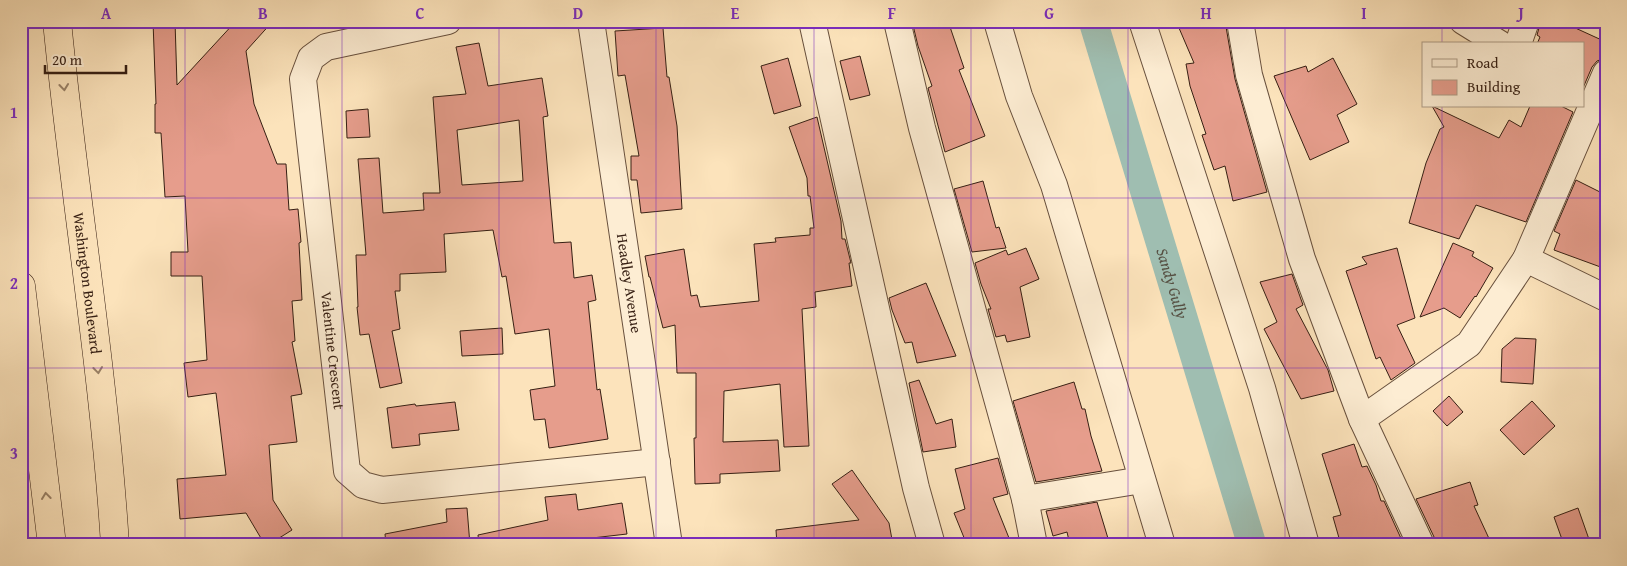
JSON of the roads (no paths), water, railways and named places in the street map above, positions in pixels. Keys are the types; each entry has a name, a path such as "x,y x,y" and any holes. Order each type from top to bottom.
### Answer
{"highway":[{"name":"Washington Boulevard","path":"57,21 110,466 116,545"},
{"path":"21,286 52,545"}],"street":[{"name":"Valentine Crescent","path":"448,21 326,47 311,58 302,79 347,471 362,485 382,490 657,462"},
{"name":"Headley Avenue","path":"592,21 669,545"},
{"path":"812,21 916,488 932,545"},
{"path":"897,21 922,128 1025,499 1034,545"},
{"path":"997,21 1019,96 1054,185 1162,545"},
{"path":"1142,21 1262,388 1306,545"},
{"path":"1240,21 1249,76 1302,259 1362,419 1421,545"},
{"path":"1462,21 1497,42"},
{"path":"1519,42 1526,21"},
{"path":"1362,419 1469,344 1526,259 1606,73"},
{"path":"1526,259 1606,298"},
{"path":"1025,499 1142,480"}],"waterway":[{"name":"Sandy Gully","path":"1093,21 1252,545"}]}
